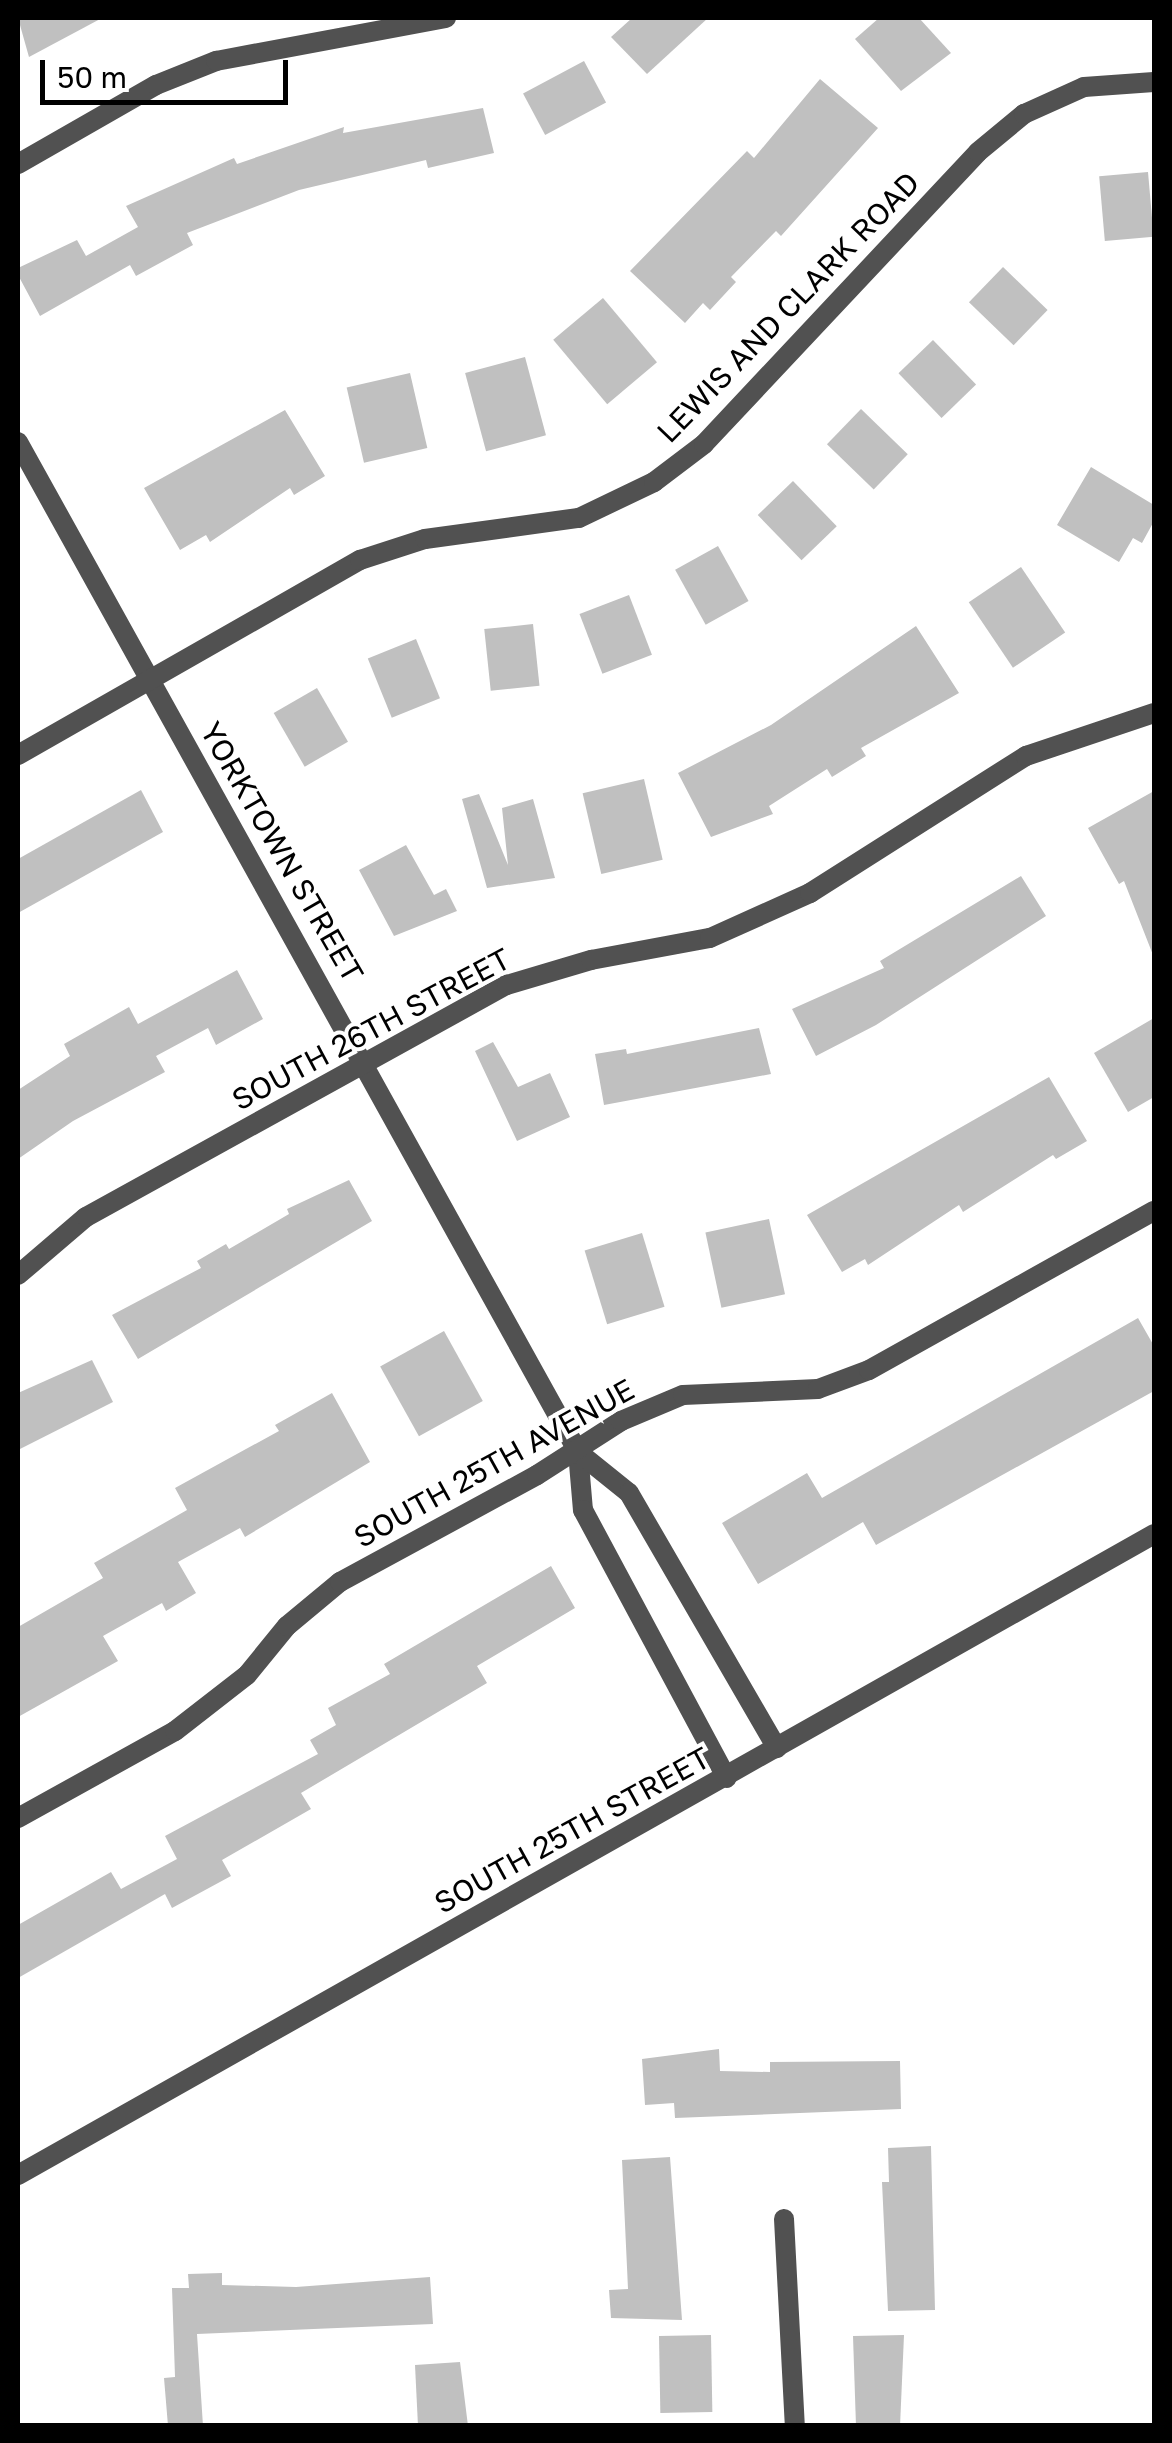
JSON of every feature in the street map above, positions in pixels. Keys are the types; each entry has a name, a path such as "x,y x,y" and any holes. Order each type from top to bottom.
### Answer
{"street":[{"path":"18,164 156,85 216,61 446,18"},
{"name":"LEWIS AND CLARK ROAD","path":"18,754 360,560 425,538 579,518 654,482 704,444 978,152 1024,114 1084,87 1154,82"},
{"name":"YORKTOWN STREET","path":"18,442 366,1060 578,1452 630,1493 777,1748"},
{"name":"SOUTH 26TH STREET","path":"18,1274 86,1217 507,985 591,960 710,938 810,893 1026,756 1154,713"},
{"name":"SOUTH 25TH AVENUE","path":"18,1818 175,1732 247,1675 287,1626 340,1582 578,1452 621,1420 684,1395 818,1389 869,1370 1154,1210"},
{"name":"YORKTOWN STREET","path":"578,1452 583,1510 726,1778"},
{"name":"SOUTH 25TH STREET","path":"18,2175 1154,1534"},
{"path":"784,2219 795,2426"}],"building":[{"path":"18,18 102,18 29,57"},
{"path":"632,18 708,18 647,74 611,37"},
{"path":"879,18 919,18 951,53 901,91 855,39"},
{"path":"584,61 606,102 545,135 523,93"},
{"path":"820,79 878,128 781,236 776,231 731,277 736,282 710,310 703,303 685,323 630,271 747,151 754,158"},
{"path":"483,108 494,153 428,168 426,160 299,190 187,233 193,245 136,276 130,265 40,316 18,275 18,268 77,240 86,256 138,227 126,206 234,158 237,164 344,127 343,133"},
{"path":"1148,172 1154,237 1105,241 1099,176"},
{"path":"1003,267 1048,310 1014,345 969,302"},
{"path":"603,298 657,362 607,404 553,340"},
{"path":"933,340 976,385 942,418 898,373"},
{"path":"525,357 546,435 486,451 465,373"},
{"path":"410,373 427,448 364,463 347,388"},
{"path":"861,409 908,454 874,489 827,444"},
{"path":"285,410 325,476 294,495 290,488 210,542 206,535 180,550 144,488"},
{"path":"1091,467 1154,505 1154,521 1142,543 1133,538 1119,562 1057,525"},
{"path":"793,481 837,526 802,560 758,515"},
{"path":"718,546 749,601 706,625 675,570"},
{"path":"1021,567 1065,632 1013,668 969,602"},
{"path":"629,595 652,655 602,674 580,614"},
{"path":"533,624 539,686 491,691 484,629"},
{"path":"916,626 959,693 861,748 866,756 832,777 827,769 769,806 773,814 711,837 678,773 771,725"},
{"path":"416,639 440,698 392,718 368,658"},
{"path":"317,688 348,742 305,767 274,713"},
{"path":"644,779 663,860 601,874 583,793"},
{"path":"141,790 163,832 18,913 18,859"},
{"path":"1154,791 1153,955 1124,881 1119,884 1088,828"},
{"path":"479,794 508,865 502,808 533,799 555,878 487,888 462,799"},
{"path":"406,845 434,895 446,889 457,911 394,936 359,870"},
{"path":"1021,876 1046,916 876,1025 816,1056 792,1009 884,968 880,961"},
{"path":"237,970 263,1019 216,1045 208,1028 156,1056 165,1072 73,1121 18,1159 18,1090 70,1056 64,1044 129,1007 138,1024"},
{"path":"1154,1018 1154,1097 1128,1112 1094,1053"},
{"path":"759,1028 771,1074 604,1105 595,1054 626,1049 627,1054"},
{"path":"493,1042 518,1087 550,1073 570,1117 517,1141 475,1051"},
{"path":"1049,1077 1087,1141 1056,1159 1053,1155 963,1212 959,1205 868,1265 865,1259 842,1272 807,1215"},
{"path":"349,1180 372,1221 138,1359 112,1315 201,1268 197,1261 226,1244 229,1249 289,1214 287,1209"},
{"path":"769,1219 785,1294 721,1308 705,1233"},
{"path":"642,1233 665,1307 607,1324 585,1251"},
{"path":"1138,1318 1154,1346 1154,1391 876,1545 863,1522 758,1584 722,1523 807,1473 822,1498"},
{"path":"444,1331 483,1401 419,1436 380,1366"},
{"path":"92,1360 113,1402 18,1450 18,1393"},
{"path":"332,1393 370,1462 245,1537 240,1528 178,1562 196,1593 166,1611 162,1603 103,1636 118,1661 18,1717 18,1627 103,1578 94,1563 187,1510 175,1488 279,1431 275,1425"},
{"path":"551,1566 575,1608 477,1666 487,1683 301,1793 311,1809 222,1860 231,1876 172,1908 165,1894 18,1978 18,1925 111,1872 121,1889 177,1859 165,1836 318,1754 310,1740 336,1725 328,1708 390,1674 384,1664"},
{"path":"719,2049 720,2071 770,2072 770,2062 900,2061 901,2109 675,2118 674,2103 645,2105 642,2059"},
{"path":"931,2146 935,2310 888,2311 882,2182 889,2182 888,2148"},
{"path":"670,2157 682,2320 611,2318 609,2290 628,2289 622,2160"},
{"path":"222,2273 222,2285 296,2287 430,2277 433,2324 197,2334 203,2426 168,2426 164,2378 175,2377 172,2288 189,2288 188,2274"},
{"path":"711,2335 712,2412 660,2413 659,2336"},
{"path":"904,2335 900,2426 856,2426 853,2336"},
{"path":"460,2362 468,2426 418,2426 415,2365"}]}
